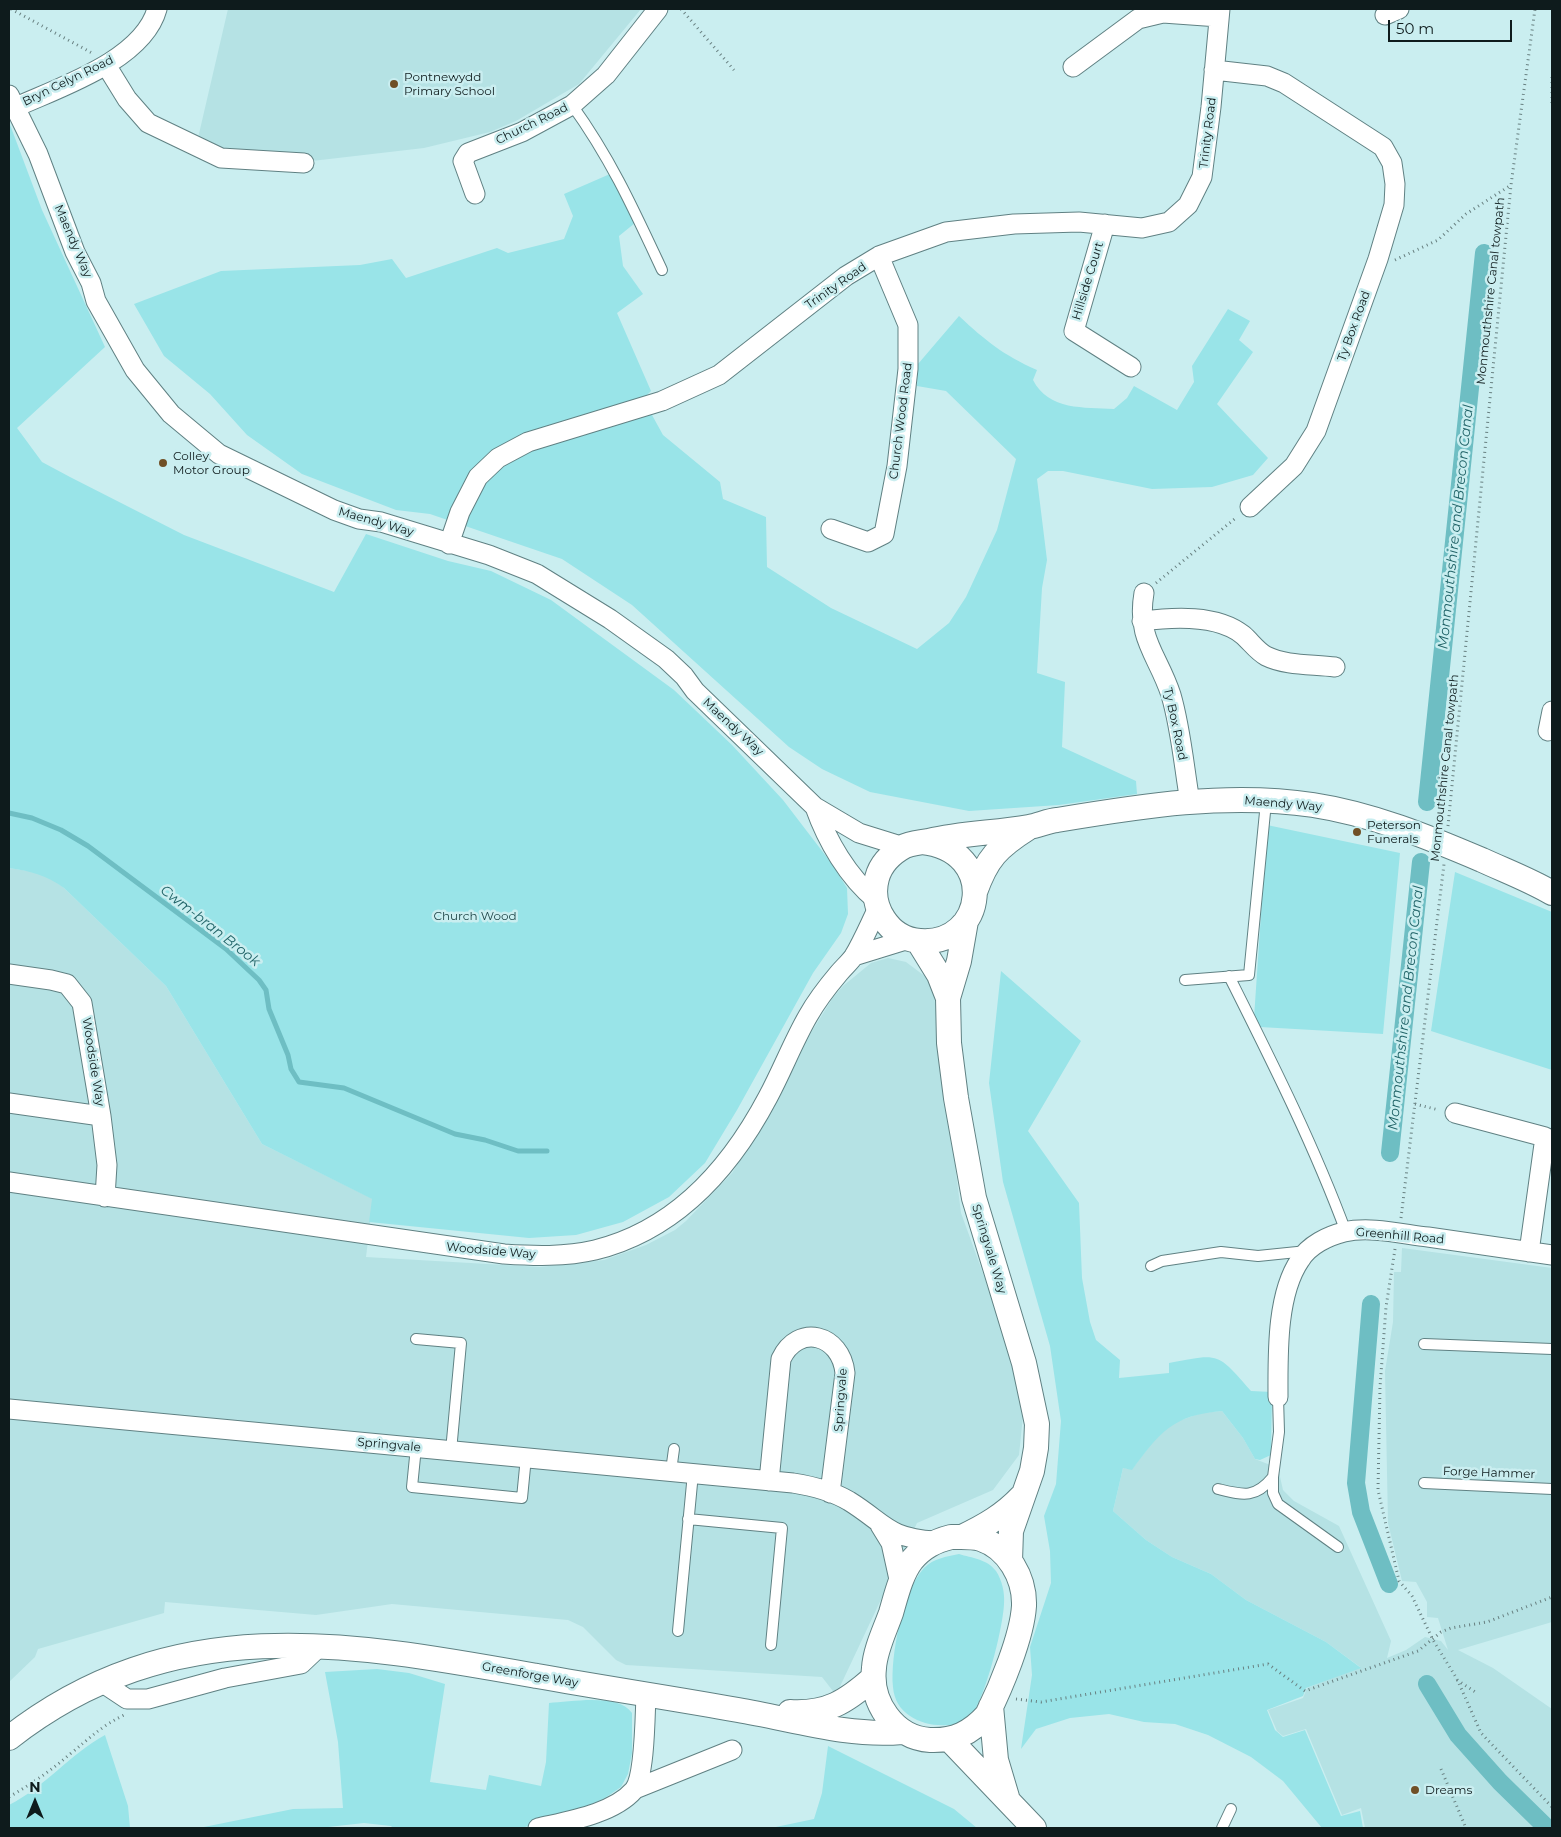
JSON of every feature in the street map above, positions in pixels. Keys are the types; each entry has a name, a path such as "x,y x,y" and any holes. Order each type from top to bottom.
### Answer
{"street":[{"name":"Bryn Celyn Road","path":"12,101 108,63 134,44 155,16 157,9"},
{"name":"Church Road","path":"475,194 463,161 468,153 522,132 572,105 606,75 658,9"},
{"path":"1073,67 1138,19 1163,13 1220,13"},
{"name":"Trinity Road","path":"449,544 460,512 478,477 498,458 528,442 662,401 719,375 846,276 879,256 946,232 1014,224 1079,222 1142,228 1169,222 1188,205 1202,177 1220,13"},
{"path":"108,63 127,99 148,123 221,158 304,162"},
{"name":"Ty Box Road","path":"1214,70 1268,76 1284,83 1383,147 1392,163 1395,184 1394,205 1374,270 1316,431 1294,466 1250,507"},
{"name":"Maendy Way","path":"12,101 38,154 75,252 91,283 96,301 135,370 171,414 219,454 334,510 359,519 381,522 489,555 537,574 610,619 684,676 695,691 815,807 859,833 913,844 938,844 953,851 965,862 972,876 975,892"},
{"name":"Hillside Court","path":"1105,224 1074,331 1131,367"},
{"name":"Church Wood Road","path":"831,529 868,542 884,534 897,466 908,369 908,325 879,256"},
{"name":"Ty Box Road","path":"1144,593 1142,621 1146,642 1164,677 1171,697 1190,802"},
{"path":"1142,621 1164,618 1212,622 1230,627 1244,635 1266,656 1288,662 1335,667"},
{"path":"1548,731 1552,711"},
{"name":"Maendy Way","path":"877,904 876,882 883,865 891,855 913,844 956,835 1030,827 1054,820 1190,802 1266,802 1312,805 1366,817 1415,832 1552,893"},
{"name":"Maendy Way","path":"815,807 822,827 860,887 877,904 885,922 896,932 914,940"},
{"name":"Maendy Way","path":"966,921 973,907 975,892 983,868 1006,842 1030,827"},
{"name":"Woodside Way","path":"9,1182 504,1254 564,1254 593,1250 624,1242 655,1227 678,1212 719,1172 743,1139 767,1098 808,1016 822,994 854,956 877,904"},
{"path":"854,956 914,940 932,941 945,938 966,921"},
{"name":"Springvale Way","path":"966,921 959,961 948,998 949,1043 966,1159 974,1198 1024,1363 1036,1424 1036,1448 1032,1471 1022,1495 1011,1531 1010,1561"},
{"name":"Springvale Way","path":"914,940 939,975 948,998"},
{"name":"Woodside Way","path":"9,974 52,980 66,984 79,998 85,1015 101,1116 107,1165 105,1196"},
{"name":"Woodside Way","path":"9,1103 101,1116"},
{"path":"1455,1113 1545,1137 1528,1252"},
{"name":"Greenhill Road","path":"1278,1397 1278,1353 1287,1290 1296,1265 1308,1250 1319,1242 1346,1232 1398,1233 1552,1256"},
{"name":"Springvale","path":"769,1480 781,1359 785,1351 794,1342 803,1338 814,1337 824,1339 833,1345 844,1362 845,1372 830,1493"},
{"name":"Springvale","path":"9,1409 769,1480 811,1486 848,1501 895,1534 912,1540 936,1541"},
{"name":"Springvale Way","path":"962,1537 988,1525 1010,1509 1022,1495"},
{"name":"Springvale","path":"880,1525 891,1543 900,1584"},
{"name":"Greenforge Way","path":"962,1537 980,1538 997,1546 1010,1561 1022,1586 1024,1606 1014,1647 994,1701 979,1724 969,1732 950,1739 922,1740 902,1732 890,1721 880,1705 875,1692 873,1678 874,1665 900,1584 911,1562 936,1541 962,1537"},
{"name":"Greenforge Way","path":"9,1738 34,1718 100,1681 138,1666 179,1655 222,1648 270,1645 320,1646 394,1653 738,1710 814,1726 881,1734 902,1732"},
{"path":"100,1681 116,1694 136,1701 225,1678 301,1664 320,1646"},
{"name":"Greenforge Way","path":"738,1710 800,1712 819,1710 849,1699 873,1678"},
{"path":"635,1789 642,1762 646,1695"},
{"name":"Greenforge Way","path":"994,1701 996,1760 1010,1803"},
{"name":"Greenforge Way","path":"950,1739 970,1758 1034,1828"},
{"path":"538,1828 592,1815 618,1802 635,1789 732,1750"}],"lane":[{"path":"572,105 599,141 621,182 662,270"},
{"path":"1185,980 1249,974 1266,802"},
{"path":"1229,976 1321,1166 1346,1232"},
{"path":"1151,1266 1162,1261 1221,1252 1258,1256 1308,1250"},
{"path":"416,1339 461,1343 451,1450"},
{"path":"1424,1344 1552,1349"},
{"path":"1278,1397 1279,1432 1273,1493 1278,1504 1338,1547"},
{"path":"416,1447 412,1487 522,1498 526,1457"},
{"path":"671,1471 674,1449"},
{"path":"678,1631 693,1473"},
{"path":"1218,1488 1250,1494 1262,1489 1273,1478"},
{"name":"Forge Hammer","path":"1424,1483 1552,1489"},
{"path":"688,1519 782,1528 771,1645"},
{"path":"1222,1828 1231,1809"}],"path":[{"path":"12,9 108,63"},
{"path":"681,9 734,70"},
{"name":"Monmouthshire Canal towpath","path":"1535,9 1510,185 1446,845 1416,1104 1386,1307 1380,1387 1378,1490 1398,1581 1412,1596 1434,1640 1457,1679 1481,1733 1552,1807"},
{"path":"1552,76 1552,103"},
{"path":"1374,270 1438,240 1466,214 1510,185"},
{"path":"1144,593 1250,507"},
{"path":"1416,1104 1455,1113"},
{"path":"994,1701 1041,1702 1268,1664 1305,1691 1418,1651 1434,1640 1441,1632 1451,1628 1487,1622 1552,1596"},
{"path":"1457,1679 1477,1693"},
{"path":"9,1797 38,1780 72,1753 94,1732 129,1712 136,1701"},
{"path":"1441,1769 1466,1828"}],"shaded area":[{"name":"Pontnewydd Primary School","path":"228,9 641,9 579,84 516,121 490,132 424,148 312,161 222,154 198,138"},
{"path":"9,868 35,872 51,878 64,888 166,986 262,1144 373,1199 366,1257 540,1267 604,1260 646,1245 675,1230 686,1221 732,1173 770,1111 802,1047 832,999 843,986 871,963 888,958 906,962 926,977 934,995 961,1213 1007,1339 1024,1406 1019,1455 993,1490 917,1523 836,1695 822,1677 626,1665 616,1660 583,1627 568,1620 392,1604 316,1615 165,1602 164,1613 38,1649 35,1657 9,1682"},
{"path":"1402,1248 1552,1268 1552,1622 1458,1650 1493,1668 1552,1709 1552,1828 1365,1828 1361,1808 1342,1815 1306,1729 1283,1736 1277,1731 1268,1710 1303,1698 1307,1688 1360,1667 1326,1642 1246,1600 1211,1574 1172,1557 1146,1540 1113,1511 1123,1468 1132,1469 1154,1440 1173,1423 1201,1413 1222,1411 1243,1438 1255,1459 1278,1468 1283,1490 1294,1501 1339,1526 1391,1641 1387,1658 1406,1650 1425,1637 1441,1641 1448,1650 1438,1618 1427,1617 1427,1602 1416,1582 1402,1581 1388,1523 1385,1371 1393,1322 1394,1272 1401,1272"}],"green space":[{"name":"Church Wood","path":"9,122 42,210 105,347 17,428 42,462 184,535 334,592 366,534 448,561 491,571 551,600 674,690 732,745 783,800 832,864 847,888 848,914 841,933 813,973 737,1110 705,1163 669,1197 623,1222 576,1235 529,1238 369,1222 372,1199 262,1144 166,986 64,888 38,874 9,868"},
{"path":"610,174 635,223 619,236 623,266 643,294 617,313 651,391 646,396 652,415 663,435 720,482 723,499 766,517 767,567 831,608 917,649 949,623 966,597 997,530 1016,459 946,391 917,386 918,364 959,316 995,347 1037,370 1033,380 1048,397 1058,402 1079,407 1114,409 1127,398 1134,386 1177,410 1194,382 1192,366 1228,309 1250,321 1239,340 1253,352 1217,404 1268,458 1253,475 1212,487 1152,489 1063,471 1048,471 1037,479 1047,560 1042,588 1037,673 1065,682 1062,747 1136,781 1137,794 1059,805 969,811 870,792 822,769 789,747 632,605 562,559 430,514 396,510 302,474 247,435 210,394 164,356 134,304 221,271 360,265 392,259 406,278 497,248 508,253 564,239 573,216 564,194"},
{"path":"1267,825 1400,853 1383,1034 1260,1027 1254,1018"},
{"path":"1455,872 1552,912 1552,1070 1431,1031"},
{"path":"1001,971 1081,1041 1028,1131 1079,1203 1082,1278 1090,1322 1096,1340 1120,1360 1119,1378 1169,1373 1169,1363 1208,1357 1224,1362 1251,1391 1272,1392 1271,1455 1260,1460 1255,1459 1243,1438 1222,1411 1205,1413 1179,1421 1151,1445 1132,1470 1123,1468 1113,1511 1146,1540 1172,1557 1211,1574 1246,1600 1326,1642 1361,1668 1306,1688 1303,1696 1267,1710 1275,1730 1283,1737 1305,1730 1341,1816 1360,1811 1363,1828 1322,1828 1283,1781 1251,1757 1208,1735 1175,1724 1144,1722 1109,1714 1070,1718 1036,1729 1021,1749 1032,1675 1030,1647 1051,1583 1050,1551 1044,1516 1056,1484 1061,1421 1050,1346 1003,1182 989,1083"},
{"path":"959,1554 984,1561 996,1571 1004,1595 1003,1615 987,1681 975,1710 969,1719 956,1724 929,1724 905,1712 895,1697 893,1674 896,1642 904,1607 917,1578 924,1568 940,1558"},
{"path":"377,1669 409,1673 445,1684 430,1782 486,1790 489,1775 541,1786 546,1762 549,1703 581,1700 616,1703 632,1713 632,1753 628,1774 621,1787 605,1798 585,1807 522,1828 393,1828 391,1826 364,1823 319,1828 199,1828 293,1809 343,1808 338,1742 325,1672"},
{"path":"105,1735 128,1806 130,1828 9,1828 9,1805 22,1798 80,1751"},
{"path":"828,1746 954,1809 977,1828 771,1828 814,1819 822,1793"}],"waterway":[{"name":"Monmouthshire and Brecon Canal","path":"1427,802 1484,253"},
{"name":"Cwm-bran Brook","path":"9,813 32,818 61,830 88,846 226,949 259,980 266,990 269,1009 288,1055 291,1069 299,1082 344,1088 455,1134 485,1140 518,1151 547,1151"},
{"name":"Monmouthshire and Brecon Canal","path":"1390,1153 1421,862"},
{"name":"Monmouthshire and Brecon Canal","path":"1371,1304 1356,1483 1361,1512 1389,1584"},
{"name":"Monmouthshire and Brecon Canal","path":"1427,1684 1458,1735 1500,1782 1547,1828"}],"place":[{"name":"Pontnewydd Primary School","path":"394,84"},
{"name":"Colley Motor Group","path":"163,463"},
{"name":"Peterson Funerals","path":"1357,832"},
{"name":"Dreams","path":"1415,1790"}]}
